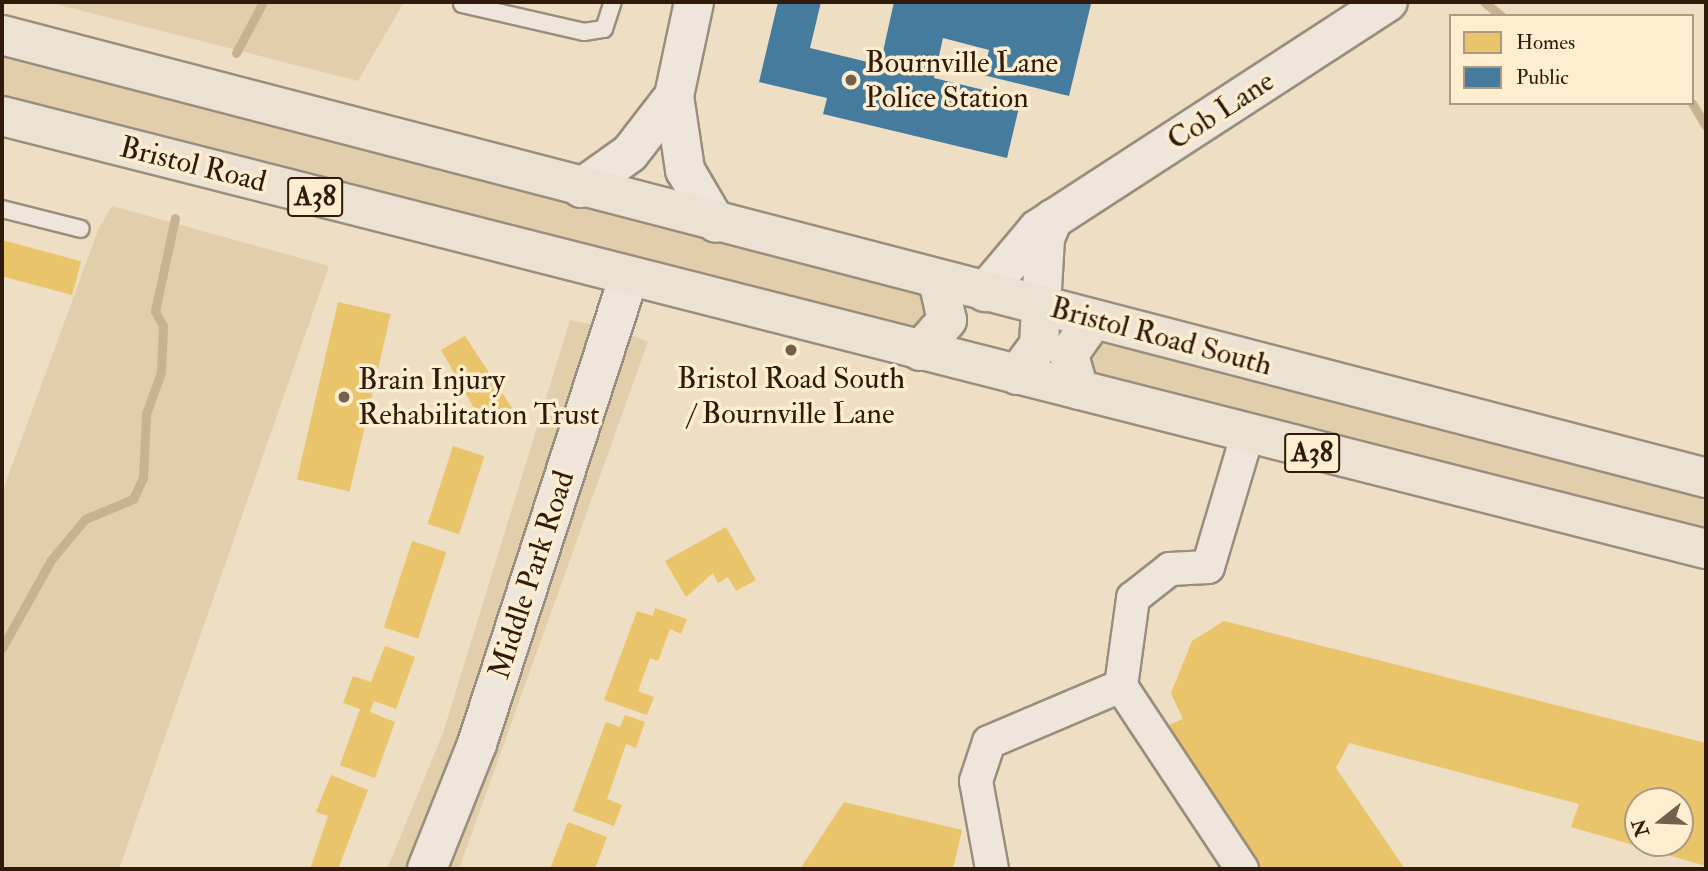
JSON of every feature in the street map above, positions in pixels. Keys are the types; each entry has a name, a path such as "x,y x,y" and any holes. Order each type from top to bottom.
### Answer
{"highway":[{"name":"A38","path":"2,35 598,192"},
{"name":"Bristol Road","path":"2,116 628,278"},
{"name":"Bristol Road South","path":"598,192 1706,478"},
{"name":"A38","path":"628,278 1079,390 1247,436 1706,549"},
{"path":"920,351 947,320 938,281"},
{"path":"975,364 969,326 985,292"},
{"path":"1017,375 1039,345 1041,306"},
{"path":"1079,390 1069,354 1093,320"}],"street":[{"path":"694,2 674,96 685,170 716,223"},
{"name":"Cob Lane","path":"985,292 1053,219 1388,2"},
{"path":"598,192 674,96"},
{"path":"1041,306 1045,238 1053,219"},
{"name":"Middle Park Road","path":"427,869 477,744 628,278"},
{"path":"1242,869 1121,686 1133,598 1170,569 1208,567 1247,436"},
{"path":"992,869 976,780 989,742 1121,686"}],"lane":[{"path":"462,5 584,32 604,29 613,2"},
{"path":"2,209 81,229"}],"shaded area":[{"path":"48,2 404,2 358,81"},
{"path":"2,47 927,297 933,318 912,332 2,104"},
{"path":"112,206 329,266 119,869 2,869 2,493 98,230"},
{"path":"570,320 605,327 416,869 387,869 443,733"},
{"path":"623,332 648,342 459,869 437,869"},
{"path":"1106,334 1706,488 1706,534 1097,380 1088,364 1091,348"}],"building: Homes":[{"path":"2,240 81,261 72,295 2,276"},
{"name":"Brain Injury Rehabilitation Trust","path":"338,302 391,314 350,491 297,479"},
{"path":"465,336 512,408 483,424 441,350"},
{"path":"453,446 484,456 459,534 428,524"},
{"path":"726,527 756,580 736,591 728,577 718,583 713,573 686,597 665,561"},
{"path":"412,541 446,552 418,639 384,628"},
{"path":"655,608 687,619 681,634 670,629 658,661 650,658 638,691 654,697 647,715 604,700 637,611 653,616"},
{"path":"1224,621 1706,743 1706,866 1675,857 1694,857 1694,787 1624,787 1624,842 1571,827 1579,804 1349,743 1336,768 1405,869 1260,869 1164,727 1183,719 1171,693 1192,641"},
{"path":"385,646 415,657 396,709 374,701 370,712 395,722 375,778 340,765 360,709 343,703 353,676 371,682"},
{"path":"625,715 645,722 636,748 626,744 607,799 622,805 614,826 573,811 606,722 620,727"},
{"path":"331,775 368,790 338,869 310,869 328,816 316,812"},
{"path":"844,802 962,830 953,869 800,869"},
{"path":"568,822 607,837 595,869 550,869"}],"building: Public":[{"name":"Bournville Lane Police Station","path":"778,2 821,2 810,48 880,65 894,2 1091,4 1069,96 983,75 989,50 943,38 934,78 1021,99 1007,158 823,114 827,98 759,82"}],"waterway":[{"path":"236,53 263,2"},
{"path":"1484,2 1499,14"},
{"path":"1693,105 1706,126"},
{"path":"2,648 51,560 85,519 133,499 143,478 146,414 161,372 163,326 155,311 175,218"}],"place":[{"name":"Bournville Lane Police Station","path":"851,80"},
{"name":"Bristol Road South / Bournville Lane","path":"791,350"},
{"name":"Brain Injury Rehabilitation Trust","path":"344,397"}]}
